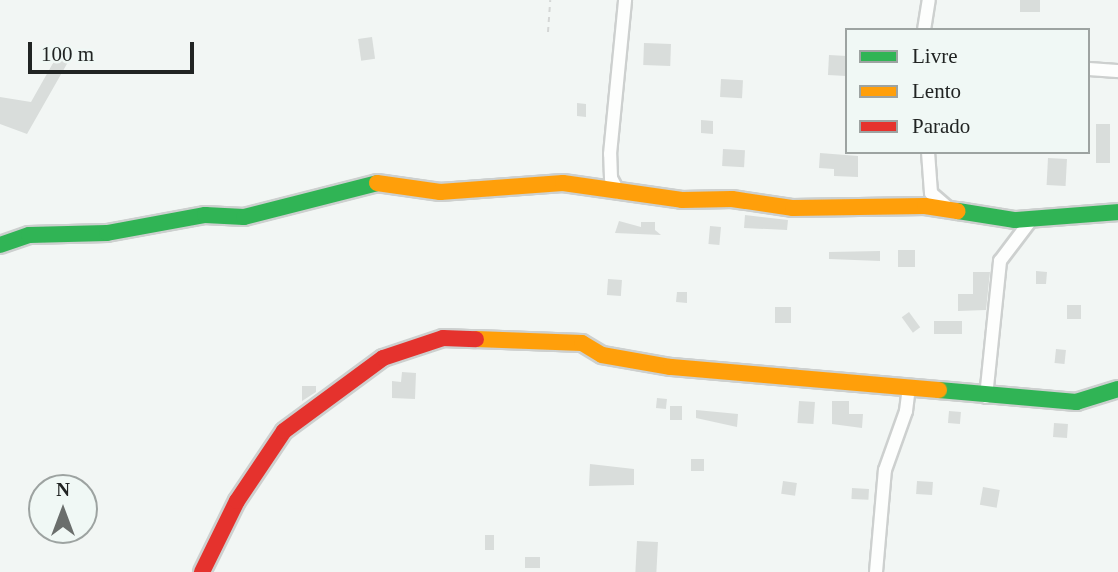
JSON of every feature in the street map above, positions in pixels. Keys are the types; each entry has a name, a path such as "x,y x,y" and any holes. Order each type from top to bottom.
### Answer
{"street":[{"path":"619,193 611,178 610,154 625,0"},
{"path":"924,28 929,0"},
{"path":"1090,69 1118,71"},
{"path":"928,154 931,193 948,208"},
{"path":"0,245 29,235 107,233 205,215 244,216 312,203 371,182 440,192 563,183 619,193 793,208 948,208 1031,220 1118,212"},
{"path":"986,397 1000,261 1031,220"},
{"path":"202,572 237,501 284,431 383,358 443,338 582,343 602,355 671,367 909,386 986,397 1076,402 1118,389"},
{"path":"876,572 885,470 906,411 909,386"}],"path":[{"path":"548,32 550,0"}],"building":[{"path":"1020,0 1040,0 1040,12 1020,12"},
{"path":"372,37 375,59 361,61 358,39"},
{"path":"644,43 671,44 670,66 643,65"},
{"path":"829,55 845,56 845,76 828,75"},
{"path":"57,56 68,62 27,134 0,124 0,97 31,102"},
{"path":"721,79 743,80 742,98 720,97"},
{"path":"577,103 586,104 586,117 577,116"},
{"path":"701,120 713,121 713,134 701,133"},
{"path":"1096,124 1110,124 1110,163 1096,163"},
{"path":"723,149 745,150 744,167 722,166"},
{"path":"820,153 858,156 858,177 834,176 834,169 819,168"},
{"path":"1048,158 1067,159 1066,186 1047,185"},
{"path":"745,215 788,220 787,230 744,228"},
{"path":"619,221 641,227 641,222 655,222 655,230 661,235 615,233"},
{"path":"710,226 721,227 719,245 708,244"},
{"path":"898,250 915,250 915,267 898,267"},
{"path":"880,251 880,261 829,259 829,252"},
{"path":"1036,271 1047,272 1046,284 1036,284"},
{"path":"973,272 990,272 986,310 958,311 958,294 973,294"},
{"path":"608,279 622,280 621,296 607,295"},
{"path":"677,292 687,292 687,303 676,302"},
{"path":"1067,305 1081,305 1081,319 1067,319"},
{"path":"775,307 791,307 791,323 775,323"},
{"path":"909,312 920,327 913,333 902,317"},
{"path":"934,321 962,321 962,334 934,334"},
{"path":"1056,349 1066,350 1064,364 1055,363"},
{"path":"402,372 416,373 415,399 392,398 392,381 401,382"},
{"path":"302,386 316,386 316,392 302,401"},
{"path":"657,398 667,399 666,409 656,408"},
{"path":"799,401 815,402 813,424 797,423"},
{"path":"832,401 849,401 849,414 863,414 862,428 832,424"},
{"path":"670,406 682,406 682,420 670,420"},
{"path":"696,410 738,414 737,427 696,418"},
{"path":"949,411 961,412 960,424 948,423"},
{"path":"1054,423 1068,424 1067,438 1053,437"},
{"path":"691,459 704,459 704,471 691,471"},
{"path":"590,464 634,469 634,485 589,486"},
{"path":"783,481 797,483 795,496 781,494"},
{"path":"917,481 933,482 932,495 916,494"},
{"path":"983,487 1000,490 997,508 980,505"},
{"path":"852,488 869,489 868,500 851,499"},
{"path":"485,535 494,535 494,550 485,550"},
{"path":"637,541 658,542 656,572 635,572"},
{"path":"525,557 540,557 540,568 525,568"}],"traffic: fast":[{"path":"0,245 29,235 107,233 205,215 244,217 377,183"},
{"path":"958,211 1015,220 1118,212"},
{"path":"939,390 1076,402 1118,389"}],"traffic: slow":[{"path":"377,183 440,192 563,183 682,200 732,199 793,208 925,206 958,211"},
{"path":"476,339 582,343 602,355 671,367 939,390"}],"traffic: jam":[{"path":"202,572 237,501 284,431 383,358 443,338 476,339"}]}
